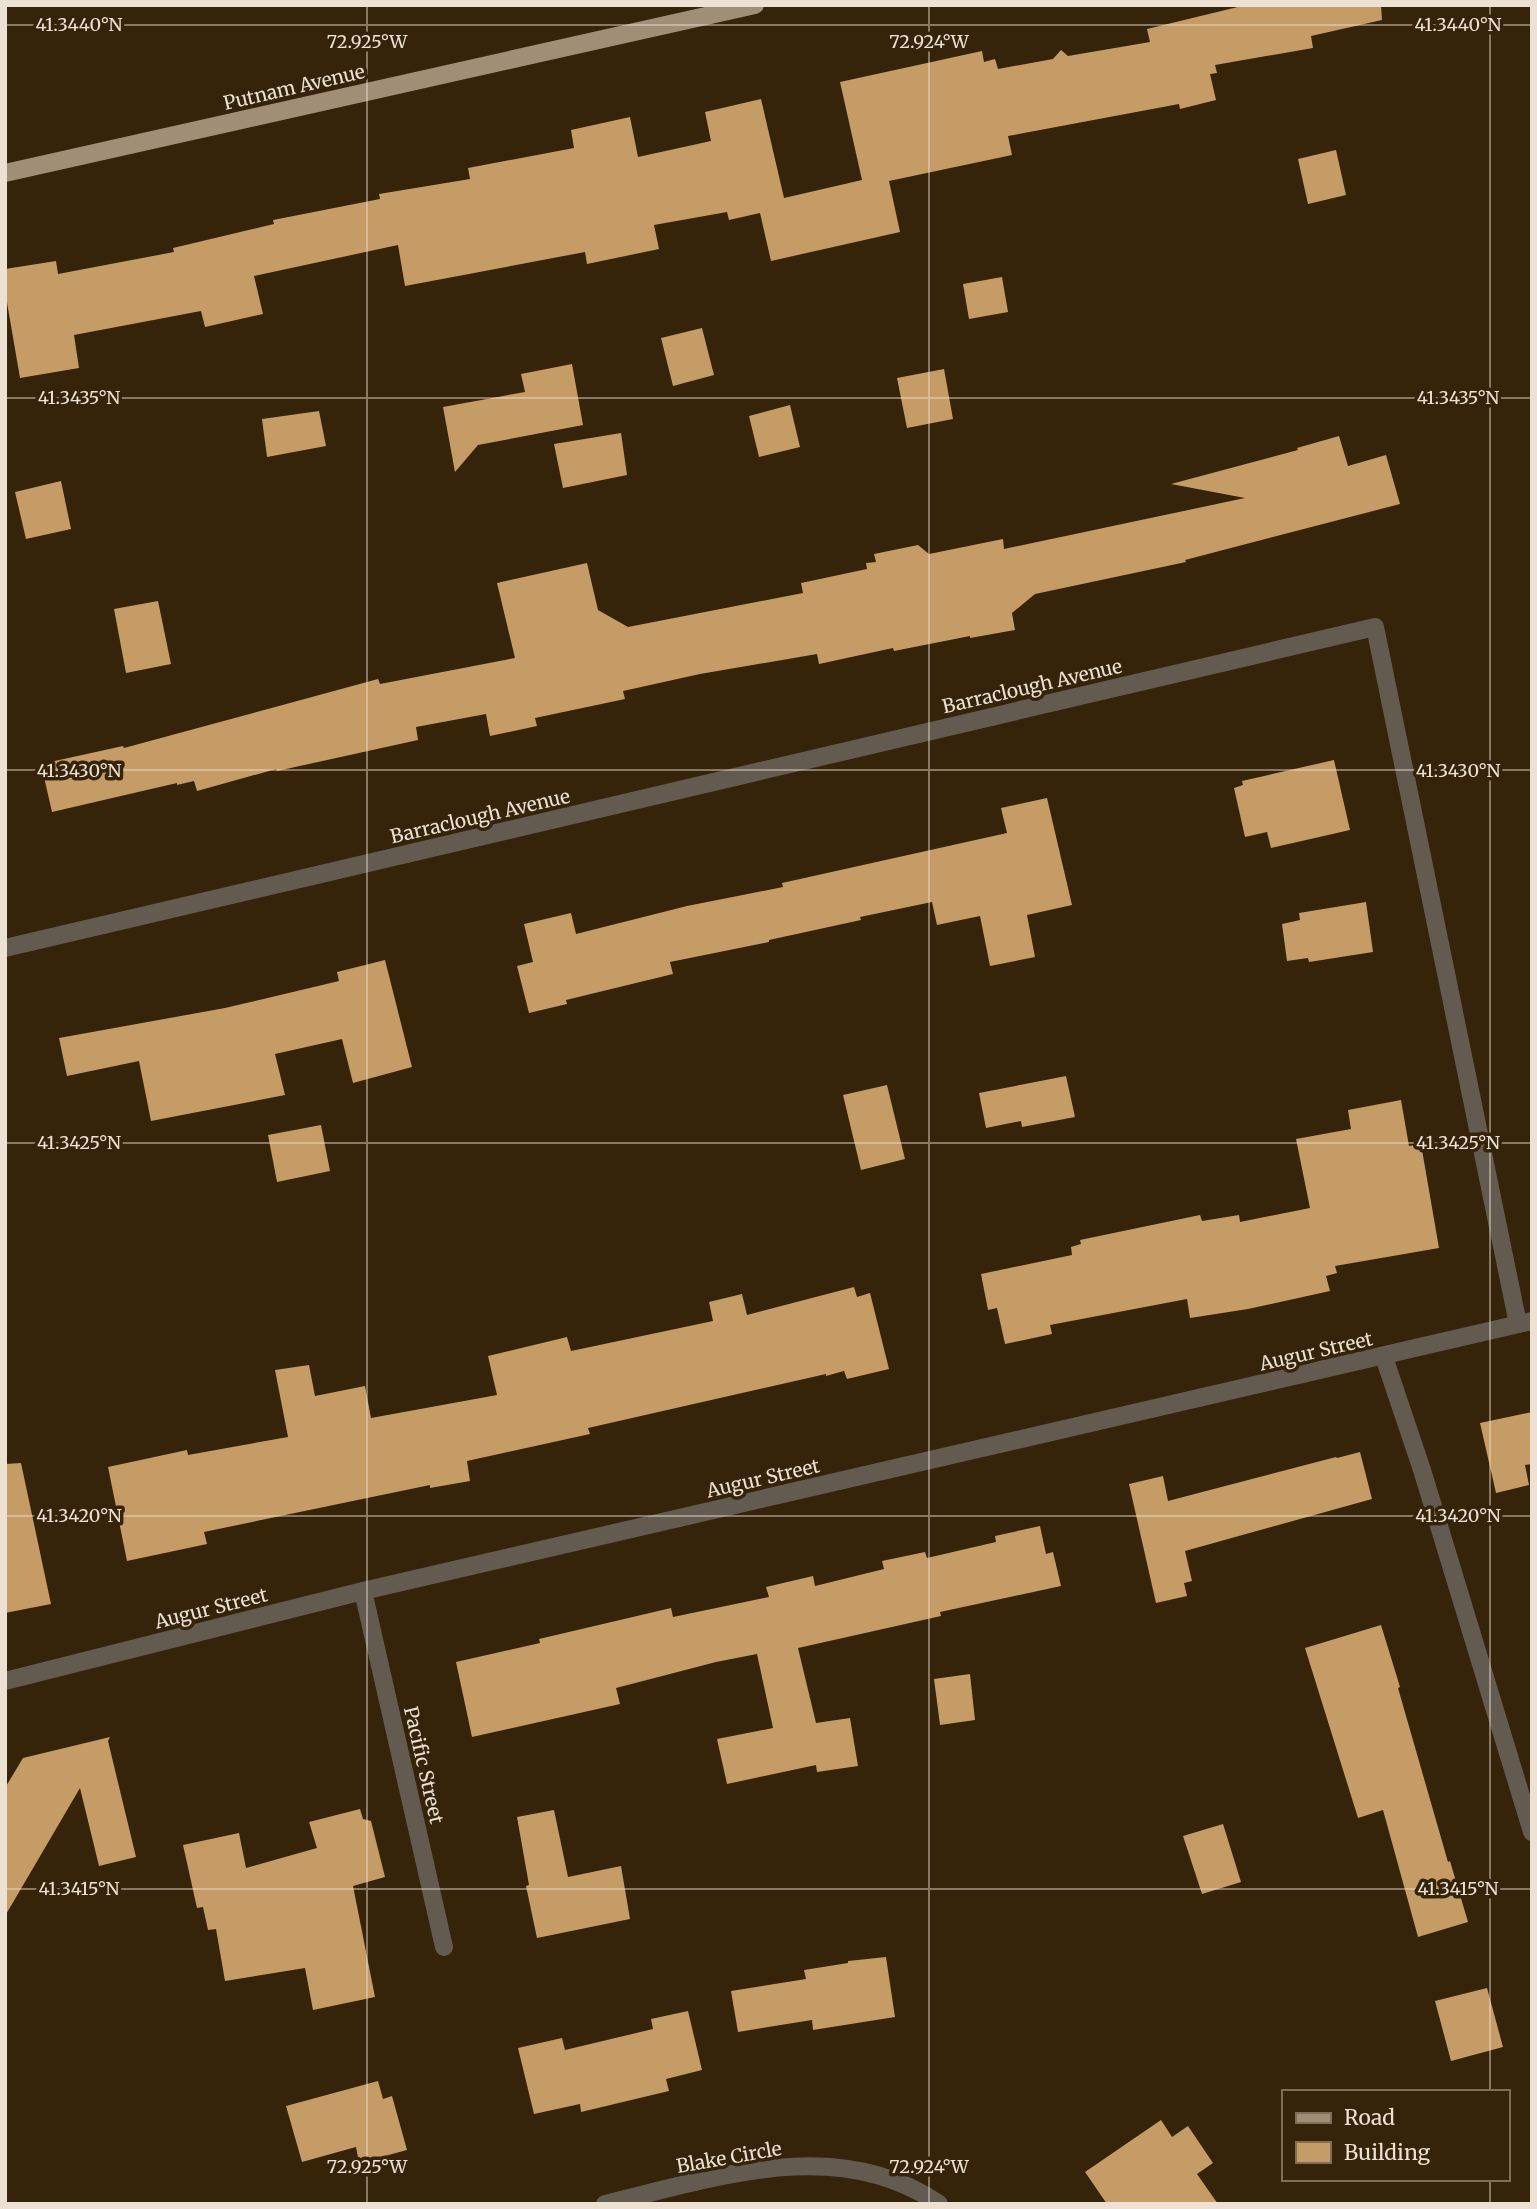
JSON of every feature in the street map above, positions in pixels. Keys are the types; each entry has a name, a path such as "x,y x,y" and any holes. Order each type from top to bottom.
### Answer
{"main road":[{"name":"Putnam Avenue","path":"5,173 755,5"}],"street":[{"name":"Barraclough Avenue","path":"5,948 1375,627 1525,1323"},
{"name":"Augur Street","path":"5,1681 363,1591 1525,1323"},
{"path":"1384,1357 1426,1483 1532,1832"},
{"name":"Pacific Street","path":"363,1591 444,1947"},
{"name":"Blake Circle","path":"605,2204 767,2168 829,2166 879,2175 922,2192 939,2204"}],"building":[{"path":"1246,5 1381,5 1382,20 1311,36 1313,48 1215,65 1217,73 1210,74 1216,100 1180,109 1179,104 1008,136 1012,155 889,181 900,232 771,261 760,213 729,220 727,212 654,225 659,249 587,264 585,252 405,286 398,245 254,276 263,314 205,327 201,311 74,335 79,368 20,378 5,291 5,269 56,261 58,274 174,252 173,248 274,224 273,220 380,199 379,194 470,179 468,168 574,148 571,130 630,117 638,157 711,141 705,112 761,99 784,198 862,180 840,82 982,51 984,62 995,59 998,69 1053,59 1061,50 1068,56 1150,42 1147,29"},
{"path":"1336,150 1346,195 1308,204 1298,159"},
{"path":"1002,277 1008,312 969,319 963,284"},
{"path":"702,328 714,375 673,386 661,338"},
{"path":"572,364 583,425 478,445 455,472 443,407 525,392 521,374"},
{"path":"944,369 953,419 907,428 897,378"},
{"path":"790,405 800,447 759,457 749,416"},
{"path":"319,411 326,446 267,457 262,419"},
{"path":"621,433 627,475 563,488 554,444"},
{"path":"1339,436 1348,466 1386,455 1400,504 1185,560 1186,562 1035,594 1012,613 1015,630 894,651 893,648 819,664 817,654 700,674 623,691 625,699 535,718 537,726 490,736 486,714 416,727 418,740 277,771 276,769 197,791 194,781 177,783 52,812 41,764 123,746 124,748 378,679 380,684 515,658 497,583 587,563 598,610 628,627 803,593 801,583 867,569 866,563 876,562 874,554 918,545 929,554 1003,539 1004,549 1245,498 1171,484 1298,450 1297,448"},
{"path":"61,481 71,529 26,539 15,492"},
{"path":"158,601 171,664 126,673 114,609"},
{"path":"1334,760 1350,830 1271,848 1267,832 1245,837 1234,788 1243,785 1242,781"},
{"path":"1047,798 1072,905 1027,915 1035,957 990,966 980,916 937,925 932,902 860,917 861,920 769,942 670,962 673,974 566,1000 567,1004 529,1013 517,966 533,962 524,924 571,913 576,934 687,906 783,887 782,883 1007,833 1001,808"},
{"path":"1366,902 1373,952 1309,962 1308,958 1287,961 1282,924 1300,920 1299,913"},
{"path":"385,960 412,1067 353,1083 342,1039 275,1054 285,1095 151,1121 139,1061 67,1076 59,1038 225,1008 339,981 337,972"},
{"path":"1066,1076 1075,1117 1022,1127 1021,1121 986,1128 979,1093"},
{"path":"887,1085 905,1159 861,1170 843,1095"},
{"path":"1401,1100 1409,1146 1421,1144 1439,1248 1335,1266 1337,1273 1326,1276 1330,1291 1248,1309 1190,1318 1187,1299 1050,1325 1052,1334 1005,1344 997,1308 988,1310 981,1274 1072,1255 1071,1247 1081,1244 1080,1240 1200,1215 1202,1221 1239,1215 1240,1222 1310,1208 1296,1139 1351,1129 1348,1110"},
{"path":"321,1125 330,1171 277,1182 268,1135"},
{"path":"854,1287 857,1297 870,1293 889,1369 847,1379 844,1371 826,1374 588,1428 590,1434 467,1461 470,1481 430,1488 430,1485 204,1532 207,1544 127,1561 108,1467 187,1450 188,1455 288,1437 275,1370 309,1365 315,1396 365,1386 371,1418 497,1395 488,1356 567,1337 571,1351 713,1321 709,1302 742,1294 747,1315"},
{"path":"1532,1412 1532,1464 1525,1465 1529,1485 1496,1493 1480,1423"},
{"path":"1360,1452 1372,1499 1185,1551 1192,1581 1184,1583 1187,1596 1156,1603 1129,1484 1163,1476 1168,1501"},
{"path":"21,1463 51,1604 5,1613 5,1464"},
{"path":"1040,1526 1046,1554 1053,1552 1061,1586 940,1612 941,1616 798,1648 816,1723 850,1718 858,1766 817,1772 816,1765 727,1784 717,1739 773,1728 757,1654 616,1688 620,1704 472,1737 456,1662 671,1608 673,1617 769,1597 766,1587 813,1576 815,1586 884,1569 882,1561 925,1552 927,1558 996,1542 995,1536"},
{"path":"1381,1625 1448,1862 1450,1861 1468,1922 1418,1937 1383,1810 1358,1818 1305,1648"},
{"path":"970,1674 975,1720 940,1725 934,1679"},
{"path":"110,1737 108,1741 136,1857 99,1866 80,1788 5,1916 5,1788 23,1758"},
{"path":"360,1809 363,1819 371,1821 385,1877 353,1886 375,1997 313,2010 305,1968 225,1981 216,1929 208,1930 203,1907 197,1908 183,1845 239,1833 246,1868 317,1848 309,1822"},
{"path":"554,1810 568,1877 621,1866 630,1919 537,1938 526,1886 529,1885 517,1817"},
{"path":"1223,1824 1241,1882 1202,1894 1183,1836"},
{"path":"886,1957 895,2017 813,2030 812,2020 738,2032 731,1991 806,1979 804,1970"},
{"path":"1487,1988 1503,2047 1451,2061 1435,2001"},
{"path":"688,2011 702,2070 666,2079 669,2091 581,2112 580,2104 534,2114 518,2048 562,2038 565,2050 653,2029 651,2019"},
{"path":"378,2081 383,2099 392,2096 407,2150 359,2163 356,2147 302,2162 286,2106"},
{"path":"1161,2120 1172,2137 1188,2126 1213,2163 1197,2174 1218,2204 1107,2204 1085,2172"}]}
